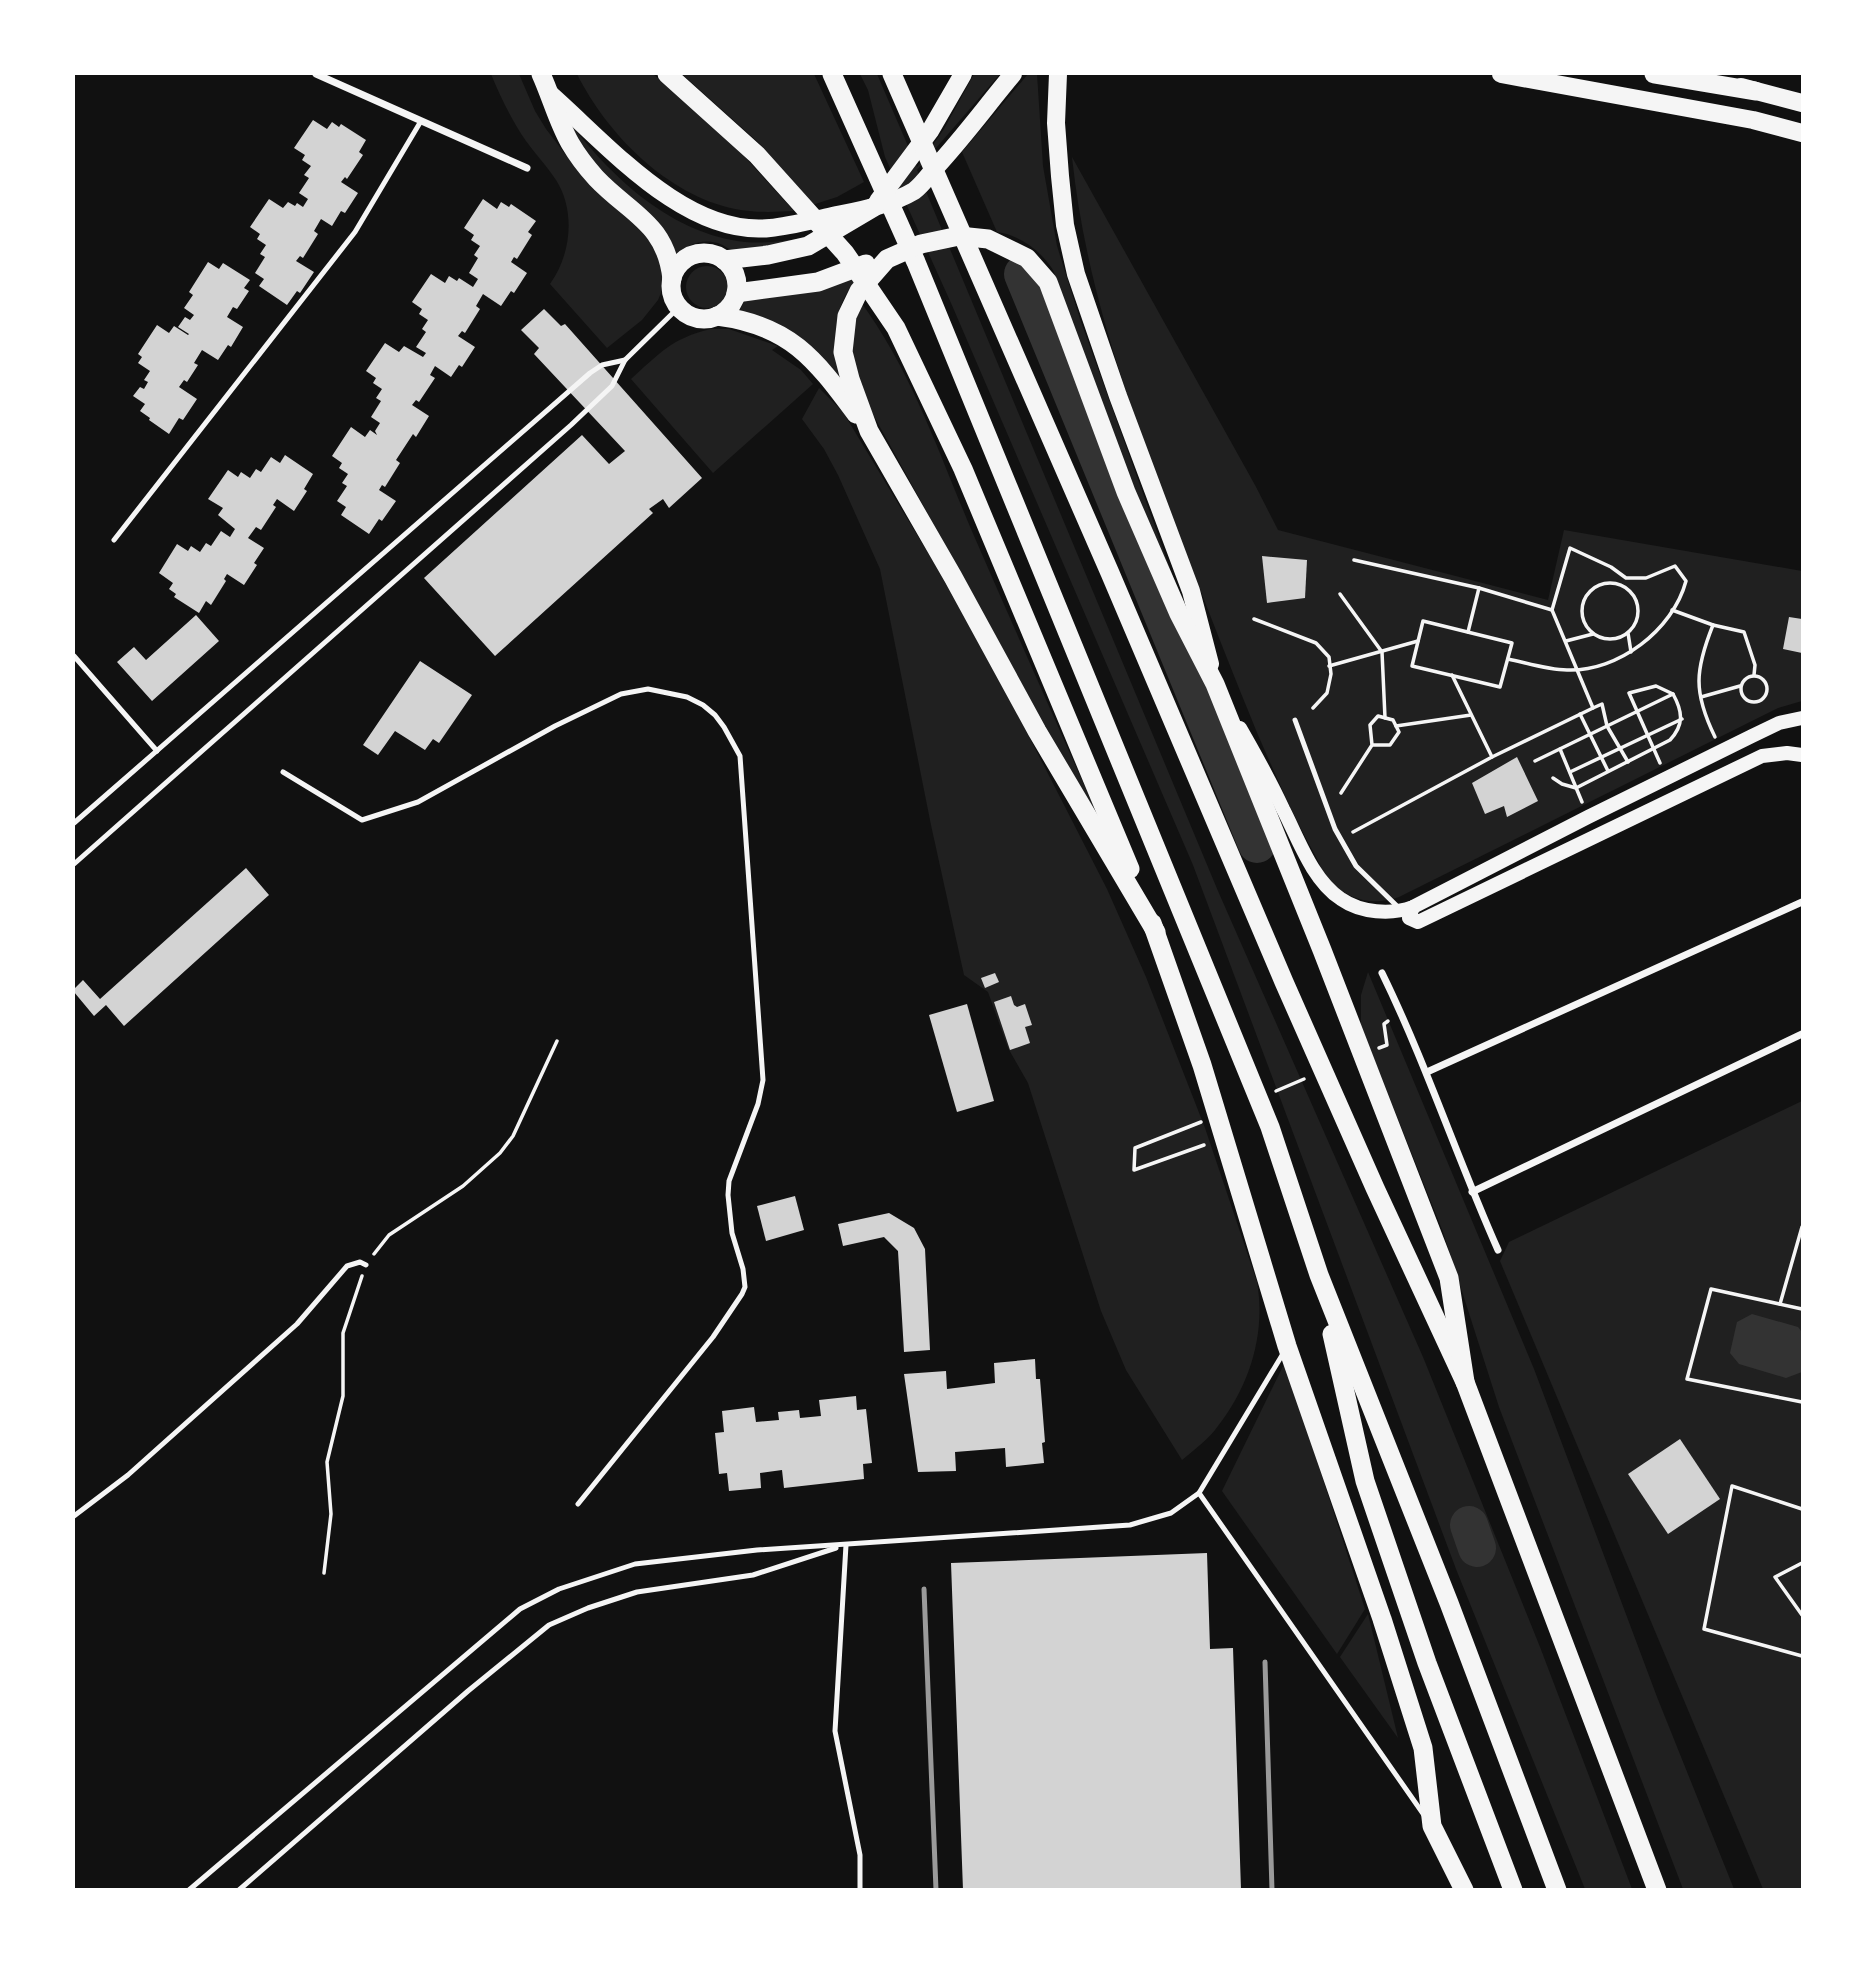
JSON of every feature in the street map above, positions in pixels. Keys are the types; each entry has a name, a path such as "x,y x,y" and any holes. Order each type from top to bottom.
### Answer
{"highway":[{"path":"541,74 570,142 595,177 660,237 671,267 671,289 679,307 697,318 731,317 767,328 792,342 824,371 869,431 1037,731 1156,933"},
{"path":"667,74 757,155 845,253 896,328 963,469 1156,933 1225,1138 1287,1346 1382,1619 1423,1748 1432,1826 1464,1889"},
{"path":"832,74 916,262 1270,1128 1319,1275 1449,1603 1557,1889"},
{"path":"892,74 1284,982 1380,1201 1465,1382 1657,1889"},
{"path":"1654,74 1755,91"},
{"path":"724,260 768,255 808,246 874,207"},
{"path":"736,293 832,278 921,244 959,236 988,239 1005,246 1027,258 1048,282 1126,492 1179,614 1215,684 1449,1278 1465,1382"},
{"path":"672,279 682,261 691,255 712,254 724,260 735,274 736,293 732,302 717,316"},
{"path":"869,431 843,352 844,332 852,303 887,258"},
{"path":"1319,1275 1365,1481 1427,1663 1513,1889"}],"main road":[{"path":"874,207 922,142 963,74"},
{"path":"551,94 639,175 683,207 739,227 769,228 874,207 914,190 1013,74"},
{"path":"1058,74 1056,123 1060,176 1065,225 1076,274 1118,396 1191,591 1215,684 1260,762 1305,851 1326,886 1340,899 1378,912 1408,909 1779,723 1802,718"},
{"path":"1501,74 1740,118 1802,133"},
{"path":"1698,74 1802,103"},
{"path":"1408,909 1409,918 1418,922 1762,756 1787,753 1802,755"}],"street":[{"path":"316,74 527,168"},
{"path":"1427,1072 1802,902"},
{"path":"1382,973 1427,1072 1472,1192 1499,1250"},
{"path":"1472,1192 1802,1034"}],"lane":[{"path":"114,540 355,232 421,121"},
{"path":"74,864 571,425 612,386 625,360 679,307"},
{"path":"74,823 590,373 602,365 625,360"},
{"path":"74,656 156,751"},
{"path":"283,772 362,820 418,802 555,726 621,694 648,689 687,698 703,705 724,727 740,755 763,1080 758,1104 729,1181 732,1233 743,1269 745,1287 713,1337 578,1504"},
{"path":"1295,720 1335,829 1356,866 1408,909"},
{"path":"74,1516 128,1475 297,1324 347,1266 360,1262 366,1265"},
{"path":"189,1889 520,1609 559,1589 635,1564 757,1550 1130,1525 1171,1513 1199,1493 1287,1346"},
{"path":"1199,1493 1432,1826"},
{"path":"239,1889 549,1625 588,1608 637,1592 753,1575 846,1545"},
{"path":"846,1545 835,1731 860,1855 860,1889"}],"path":[{"path":"1508,659 1568,670 1577,669 1603,667 1631,653 1672,610 1683,592 1686,580 1675,566 1646,578 1626,578 1611,567 1570,548 1552,610 1566,641 1577,669 1593,708"},
{"path":"1354,559 1479,588 1552,610"},
{"path":"1566,641 1593,634 1611,640 1628,633 1638,618 1636,599 1624,586 1615,583 1597,586 1584,600 1583,618 1593,634"},
{"path":"1468,632 1479,588"},
{"path":"1340,594 1382,652 1385,718"},
{"path":"1672,610 1713,625 1744,632 1755,665 1754,675"},
{"path":"1254,619 1316,643 1329,657 1331,674 1327,693 1313,708"},
{"path":"1423,621 1468,632 1512,643 1500,687 1412,666 1423,621"},
{"path":"1713,625 1699,667 1701,698 1707,721 1722,751"},
{"path":"1628,633 1631,653"},
{"path":"1329,666 1418,641"},
{"path":"1452,675 1492,757"},
{"path":"1701,698 1740,686 1745,678 1754,675 1762,677 1767,684 1767,692 1762,699 1754,702 1745,699 1740,686"},
{"path":"1553,778 1576,788 1608,771 1628,762 1653,749 1670,740 1679,730 1682,719 1679,704 1673,694 1656,686 1629,693 1653,749 1667,778"},
{"path":"1535,761 1673,694"},
{"path":"1353,832 1492,757 1602,704 1608,726 1628,762"},
{"path":"1580,714 1608,771"},
{"path":"1396,726 1471,715"},
{"path":"1341,793 1372,745 1370,725 1378,716 1393,720 1399,732 1390,745 1372,745"},
{"path":"1570,772 1682,719"},
{"path":"1560,749 1588,817"},
{"path":"1384,1024 1387,1045"},
{"path":"324,1573 331,1514 327,1462 342,1396 343,1333 366,1265 389,1235 463,1186 500,1153 513,1136 557,1041"},
{"path":"1135,1148 1134,1170 1225,1138"},
{"path":"1780,1304 1802,1227"},
{"path":"1802,1309 1711,1289 1686,1379 1802,1402"},
{"path":"1802,1508 1732,1486 1704,1629 1802,1656"},
{"path":"1802,1563 1775,1577 1802,1615"}],"shaded area":[{"path":"491,74 519,74 535,111 569,159 650,234 663,269 663,288 658,300 642,320 607,348 550,284 563,260 566,247 566,205 556,180 516,125"},
{"path":"577,74 653,74 742,154 794,211 757,212 735,209 710,202 663,176 622,139"},
{"path":"682,74 814,74 864,182 837,197 812,205 759,143"},
{"path":"860,74 877,74 917,167 944,129 974,74 1000,74 917,170 1218,891 1423,1357 1540,1647 1632,1889 1585,1889 1456,1569 1193,865 951,303 885,157 868,90"},
{"path":"1028,74 1037,74 1043,166 1057,246 1080,319 1188,618 1136,494 1053,270 1029,245 997,232 962,152"},
{"path":"563,113 596,155 636,193 682,223 706,233 741,242 802,238 745,252 735,251 718,243 700,242 683,249 674,258 587,152"},
{"path":"1072,157 1278,530 1548,600 1564,530 1802,571 1802,701 1778,708 1399,897 1372,901 1347,894 1322,870 1292,811 1228,662 1145,445 1100,304 1088,256"},
{"path":"707,266 722,272 728,287 722,302 707,308 692,302 686,287 692,272"},
{"path":"858,276 842,303 836,328 845,385 829,370 738,314 748,294"},
{"path":"860,301 878,327 909,383 1111,845 870,409 849,352"},
{"path":"710,329 729,329 778,346 772,350 801,370 813,384 713,473 631,379 658,354 676,342"},
{"path":"819,388 843,412 937,568 1020,719 1107,889 1146,977 1205,1128 1257,1282 1259,1320 1253,1358 1239,1393 1214,1431 1182,1460 1126,1370 1101,1311 1028,1083 1008,1048 988,992 964,975 880,569 838,475 824,449 802,419"},
{"path":"1368,972 1534,1369 1657,1697 1734,1889 1683,1889 1499,1407 1443,1232 1361,1026 1361,995"},
{"path":"1802,1101 1802,1889 1763,1889 1500,1261 1509,1242"},
{"path":"1752,1314 1798,1327 1802,1332 1802,1372 1786,1378 1739,1364 1730,1353 1737,1322"},
{"path":"1285,1362 1365,1609 1337,1654 1222,1491"},
{"path":"1368,1614 1398,1738 1340,1657"}],"building":[{"path":"313,120 327,129 332,122 339,127 341,124 366,140 359,152 363,155 347,179 345,177 341,182 358,193 345,213 341,211 332,226 321,219 314,231 318,234 303,258 300,256 296,261 314,272 300,293 297,291 287,305 259,286 264,279 255,273 265,257 260,254 266,245 257,239 260,234 250,227 269,199 283,208 288,202 303,207 308,199 299,193 309,178 304,175 311,166 302,160 305,155 294,148"},
{"path":"483,199 497,209 501,202 509,207 511,204 536,221 528,232 532,235 517,259 514,257 511,262 527,273 514,293 511,291 501,306 483,294 476,306 480,309 465,333 462,331 458,336 475,347 462,367 459,365 451,377 435,366 430,375 435,378 419,402 416,400 412,405 429,416 416,437 413,434 396,460 400,463 385,487 382,485 379,490 396,501 369,534 341,515 346,507 337,501 347,486 342,483 348,474 339,468 342,463 332,456 351,427 365,437 370,430 377,435 375,431 380,423 371,417 381,401 376,398 382,389 373,383 376,378 366,371 385,343 399,352 404,346 423,357 426,353 416,347 426,332 422,329 428,320 419,314 422,309 412,302 431,274 445,283 449,276 457,281 459,278 473,287 478,279 469,273 478,258 474,255 480,246 471,240 474,235 464,228"},
{"path":"208,262 219,269 223,263 250,280 244,288 249,291 237,309 233,307 227,317 243,327 231,347 228,345 218,360 202,350 194,363 198,365 187,382 184,380 179,387 197,399 183,420 179,418 169,434 140,411 145,404 133,396 140,387 144,389 148,382 144,380 150,371 138,363 142,357 138,354 157,325 169,333 174,326 189,334 178,327 185,317 190,320 194,315 184,308 193,295 189,292"},
{"path":"544,309 561,326 565,324 702,478 669,508 663,499 649,509 653,513 495,656 424,578 582,435 609,464 625,451 534,354 539,348 521,330"},
{"path":"285,455 313,474 304,489 307,491 294,511 277,499 273,505 276,507 261,530 256,527 248,538 264,548 244,585 227,574 224,579 226,581 211,605 206,601 199,613 174,597 176,594 169,589 173,583 159,573 177,544 188,551 191,546 200,552 206,543 211,546 221,531 230,537 235,529 218,515 223,508 208,499 228,470 238,477 241,472 250,478 256,469 261,472 271,457 280,463"},
{"path":"1262,556 1307,560 1305,598 1267,603"},
{"path":"196,615 219,641 152,701 117,662 134,647 146,660"},
{"path":"1789,617 1802,619 1802,653 1783,649"},
{"path":"420,661 472,695 439,743 433,739 425,750 395,731 378,755 363,745"},
{"path":"1517,757 1538,801 1507,817 1504,806 1485,814 1472,783"},
{"path":"246,868 269,895 124,1026 106,1005 94,1016 74,992 83,980 100,999"},
{"path":"995,973 999,982 985,988 981,978"},
{"path":"1011,996 1017,1007 1025,1004 1032,1025 1025,1027 1030,1043 1010,1050 994,1002"},
{"path":"967,1004 994,1101 957,1112 929,1015"},
{"path":"795,1196 804,1230 766,1241 757,1206"},
{"path":"889,1213 914,1228 925,1249 930,1350 904,1352 898,1251 884,1237 843,1246 838,1224"},
{"path":"1035,1359 1036,1379 1040,1379 1044,1463 1006,1467 1005,1448 955,1452 956,1471 918,1472 904,1374 946,1371 947,1389 995,1383 994,1363"},
{"path":"856,1396 857,1410 866,1409 872,1463 863,1464 864,1479 784,1488 782,1470 760,1473 761,1488 729,1491 727,1473 719,1474 715,1433 724,1432 722,1411 754,1407 756,1422 779,1420 778,1412 799,1410 800,1418 821,1416 819,1400"},
{"path":"1680,1439 1720,1499 1668,1534 1628,1474"},
{"path":"1207,1553 1210,1649 1233,1648 1241,1890 963,1890 951,1563"}],"waterway":[{"path":"1023,274 1257,844"},
{"path":"1469,1525 1477,1548"}],"railway":[{"path":"924,1589 936,1890"},
{"path":"1265,1662 1272,1890"}]}
